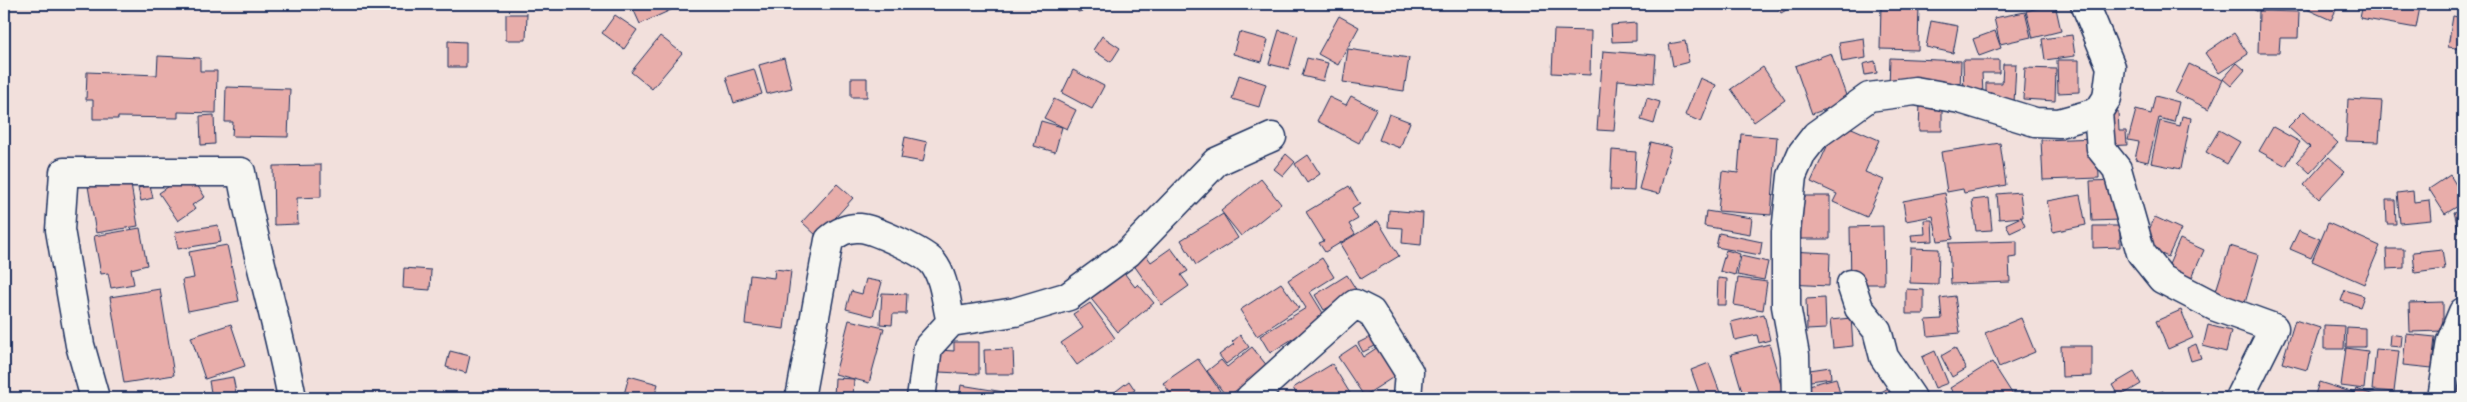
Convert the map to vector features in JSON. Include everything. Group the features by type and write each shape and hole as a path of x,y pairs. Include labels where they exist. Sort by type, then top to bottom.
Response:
{"street":[{"path":"2085,4 2111,67 2107,98 2098,112 2101,149 2117,169 2141,253 2162,279 2216,307 2274,328 2239,398"},
{"path":"1796,398 1795,355 1786,306 1786,232 1792,176 1802,153 1816,135 1870,97 1915,91 1960,100 2035,122 2059,123 2098,112"},
{"path":"921,398 928,347 950,322 1015,312 1069,296 1128,253 1216,162 1272,137"},
{"path":"95,398 80,345 60,230 64,172 241,172 251,230 281,341 292,398"},
{"path":"800,398 829,240 840,230 860,228 906,245 932,262 942,284 950,322"},
{"path":"1851,284 1859,308 1877,330 1884,357 1912,398"},
{"path":"1250,398 1355,304 1371,312 1409,372 1407,398"},
{"path":"2442,398 2451,341 2463,312"}],"building":[{"path":"631,4 684,4 640,24"},
{"path":"1076,4 1102,4 1102,6 1078,12"},
{"path":"1776,4 1797,4 1781,13"},
{"path":"1881,4 1919,4 1918,50 1880,49"},
{"path":"2055,4 2061,31 2033,38 2026,11"},
{"path":"2254,4 2273,4 2273,9 2255,11"},
{"path":"2301,4 2339,4 2331,20 2300,6"},
{"path":"2363,4 2405,4 2420,7 2416,28 2360,18"},
{"path":"2259,11 2299,12 2298,38 2280,38 2279,53 2258,53"},
{"path":"2025,12 2031,37 2000,44 1994,18"},
{"path":"506,14 527,14 526,40 506,40"},
{"path":"615,15 637,30 624,49 602,33"},
{"path":"1339,16 1359,27 1338,65 1318,54"},
{"path":"2453,16 2463,18 2463,49 2448,47"},
{"path":"1931,21 1958,26 1953,53 1926,47"},
{"path":"1636,23 1636,41 1612,42 1611,25"},
{"path":"1279,30 1298,36 1289,69 1269,64"},
{"path":"1554,30 1591,31 1590,75 1552,73"},
{"path":"1995,31 2001,48 1979,56 1973,39"},
{"path":"1239,32 1268,40 1262,62 1233,54"},
{"path":"2234,33 2248,54 2219,73 2205,53"},
{"path":"2072,35 2075,56 2045,60 2042,39"},
{"path":"660,36 682,53 652,89 631,72"},
{"path":"1102,36 1120,48 1111,62 1093,50"},
{"path":"1864,38 1866,58 1842,62 1839,42"},
{"path":"448,41 466,42 466,67 448,67"},
{"path":"1685,41 1689,62 1673,66 1669,44"},
{"path":"1348,49 1409,58 1404,91 1343,82"},
{"path":"1603,51 1656,55 1654,83 1618,80 1614,131 1597,130"},
{"path":"1831,53 1848,101 1812,114 1795,66"},
{"path":"158,56 200,58 200,71 217,71 216,113 178,112 178,118 118,117 118,119 93,119 93,100 86,100 87,72 157,75"},
{"path":"784,58 792,88 767,94 759,65"},
{"path":"1307,58 1328,63 1323,81 1302,76"},
{"path":"1890,58 1961,61 1960,90 1889,87"},
{"path":"1963,60 1999,60 1999,73 1982,73 1983,94 1964,95"},
{"path":"2057,60 2079,60 2079,92 2058,93"},
{"path":"1875,61 1877,73 1865,75 1863,64"},
{"path":"2237,63 2245,70 2231,86 2223,79"},
{"path":"2003,64 2016,64 2014,103 1986,103 1986,83 2002,83"},
{"path":"2189,64 2223,80 2209,109 2175,93"},
{"path":"1763,67 1785,100 1754,122 1731,89"},
{"path":"2025,68 2056,69 2055,101 2023,99"},
{"path":"754,69 762,94 734,103 726,77"},
{"path":"1073,70 1104,86 1092,109 1062,93"},
{"path":"1239,75 1266,84 1259,107 1232,99"},
{"path":"851,78 867,78 867,97 851,97"},
{"path":"1700,78 1716,85 1701,122 1685,115"},
{"path":"226,87 290,89 288,137 232,136 233,122 225,122"},
{"path":"1351,96 1376,109 1359,143 1317,121 1329,97 1346,105"},
{"path":"2155,96 2179,102 2174,122 2159,118 2148,162 2135,159 2139,142 2128,140 2136,110 2151,114"},
{"path":"1647,98 1660,102 1654,124 1641,120"},
{"path":"1054,99 1076,110 1067,129 1044,118"},
{"path":"2348,99 2382,101 2379,142 2346,141"},
{"path":"1920,103 1942,104 1942,131 1919,131"},
{"path":"2118,111 2119,131 2126,131 2127,145 2104,146 2102,112"},
{"path":"2304,111 2338,143 2310,173 2297,161 2310,147 2288,127"},
{"path":"1389,114 1410,122 1400,148 1379,140"},
{"path":"214,115 215,144 201,145 200,116"},
{"path":"2182,116 2191,118 2181,169 2151,163 2160,121 2180,126"},
{"path":"1041,121 1062,127 1055,152 1034,146"},
{"path":"1838,122 1879,140 1865,172 1884,180 1867,217 1833,202 1837,194 1811,182"},
{"path":"2273,127 2300,142 2286,166 2259,151"},
{"path":"2219,130 2240,142 2227,164 2206,152"},
{"path":"1741,134 1777,137 1771,215 1718,211 1722,171 1738,173"},
{"path":"905,137 927,142 923,162 901,158"},
{"path":"2098,138 2099,178 2043,180 2041,140"},
{"path":"1651,142 1671,147 1659,194 1639,189"},
{"path":"2000,143 2006,185 1964,193 1963,189 1947,192 1941,152"},
{"path":"1612,150 1636,152 1634,191 1610,190"},
{"path":"1286,154 1295,162 1283,176 1274,169"},
{"path":"1308,155 1320,174 1307,183 1295,164"},
{"path":"2329,157 2345,171 2319,199 2304,185"},
{"path":"321,165 321,197 297,198 298,224 274,225 273,166"},
{"path":"189,173 205,197 192,205 195,209 178,221 159,193"},
{"path":"2450,175 2463,196 2463,203 2445,214 2429,189"},
{"path":"130,179 138,226 96,233 88,186"},
{"path":"1261,179 1281,204 1241,236 1221,211"},
{"path":"2118,180 2120,220 2092,221 2090,181"},
{"path":"837,184 853,198 818,237 802,222"},
{"path":"150,185 153,198 141,201 138,188"},
{"path":"1349,186 1360,204 1352,209 1358,219 1349,224 1355,234 1325,252 1319,243 1324,241 1306,212"},
{"path":"2413,191 2414,202 2429,200 2431,220 2400,223 2397,193"},
{"path":"2020,192 2023,217 1999,219 1997,194"},
{"path":"1945,193 1953,239 1938,241 1933,216 1906,221 1903,201"},
{"path":"2080,195 2086,225 2053,232 2047,201"},
{"path":"1794,196 1830,196 1830,239 1794,239"},
{"path":"1989,198 1992,230 1976,231 1972,200"},
{"path":"2386,200 2395,200 2396,224 2387,224"},
{"path":"1389,210 1423,213 1421,245 1402,243 1403,228 1388,227"},
{"path":"2463,210 2463,243 2462,244 2454,212"},
{"path":"1706,211 1752,218 1750,234 1704,226"},
{"path":"1223,214 1238,238 1196,265 1181,240"},
{"path":"2021,217 2025,226 2010,233 2006,224"},
{"path":"2155,217 2181,229 2168,257 2142,245"},
{"path":"1924,220 1932,220 1933,241 1912,242 1911,235 1925,234"},
{"path":"1378,221 1399,256 1361,279 1340,244"},
{"path":"2328,223 2380,246 2364,284 2312,261"},
{"path":"218,225 221,242 178,249 175,232"},
{"path":"1883,226 1884,284 1851,284 1850,227"},
{"path":"2093,226 2120,226 2120,247 2093,248"},
{"path":"140,228 147,265 131,269 134,284 111,288 108,273 101,274 94,236"},
{"path":"2299,230 2320,239 2311,258 2290,249"},
{"path":"1719,233 1762,242 1760,255 1716,247"},
{"path":"2180,239 2204,250 2189,284 2165,274"},
{"path":"2017,241 2017,257 2009,258 2010,282 1951,284 1949,243"},
{"path":"227,245 239,301 188,311 182,280 194,278 189,252"},
{"path":"1139,245 1151,262 1171,248 1188,271 1181,275 1189,286 1162,305 1126,254"},
{"path":"2230,246 2259,255 2245,303 2215,294"},
{"path":"1911,248 1939,249 1938,284 1910,283"},
{"path":"2386,249 2404,249 2404,268 2387,269"},
{"path":"2442,249 2445,269 2415,273 2413,252"},
{"path":"1726,250 1740,254 1735,275 1720,271"},
{"path":"1789,251 1830,253 1829,286 1788,284"},
{"path":"1741,256 1768,262 1764,280 1737,275"},
{"path":"1322,258 1334,277 1310,292 1326,318 1270,353 1260,336 1306,308 1288,280"},
{"path":"404,268 431,270 430,290 403,288"},
{"path":"775,269 791,271 784,329 745,324 750,275 774,278"},
{"path":"1121,269 1135,287 1138,284 1154,303 1118,332 1088,295"},
{"path":"1347,275 1357,291 1324,310 1315,295"},
{"path":"1718,278 1727,279 1726,305 1717,305"},
{"path":"1738,278 1767,282 1763,310 1734,305"},
{"path":"866,279 882,282 873,316 846,309 851,291 862,294"},
{"path":"1281,283 1299,308 1257,336 1240,310"},
{"path":"160,289 174,375 124,383 110,297"},
{"path":"1906,289 1924,290 1924,314 1906,314"},
{"path":"2345,290 2364,296 2360,307 2341,301"},
{"path":"882,293 907,294 906,314 893,314 892,325 880,324"},
{"path":"1955,296 1960,333 1928,336 1926,320 1942,319 1940,298"},
{"path":"1825,298 1826,329 1807,330 1806,299"},
{"path":"2443,302 2443,331 2410,332 2409,303"},
{"path":"1090,303 1115,338 1077,365 1061,343 1083,328 1073,314"},
{"path":"2181,310 2193,338 2168,349 2156,321"},
{"path":"1764,314 1770,340 1759,343 1757,335 1735,340 1731,322"},
{"path":"1851,318 1853,346 1833,348 1830,320"},
{"path":"2021,318 2035,352 1999,367 1985,333"},
{"path":"849,320 884,328 869,383 835,374"},
{"path":"2295,320 2320,328 2307,370 2282,363"},
{"path":"231,324 245,366 205,379 191,337"},
{"path":"2208,325 2231,331 2226,352 2203,346"},
{"path":"2324,325 2345,326 2344,349 2324,349"},
{"path":"2347,327 2365,328 2365,347 2346,347"},
{"path":"2390,334 2402,336 2401,347 2389,346"},
{"path":"2406,334 2435,337 2432,368 2403,365"},
{"path":"1240,335 1249,347 1226,364 1219,355 1234,344 1232,342"},
{"path":"1372,336 1377,345 1363,352 1358,343"},
{"path":"954,342 979,342 979,374 939,372 939,350 954,351"},
{"path":"1384,343 1403,371 1364,396 1338,357 1356,345 1363,357"},
{"path":"1769,344 1783,392 1761,398 1744,398 1731,354"},
{"path":"2196,344 2201,358 2191,361 2187,348"},
{"path":"2061,346 2092,346 2092,376 2062,377"},
{"path":"1252,347 1268,367 1227,397 1207,371 1221,360 1227,367"},
{"path":"1955,348 1966,369 1952,377 1941,356"},
{"path":"2346,348 2368,351 2364,389 2341,386"},
{"path":"1013,349 1014,374 985,374 984,350"},
{"path":"2376,349 2399,351 2394,392 2372,390"},
{"path":"450,351 470,356 466,373 446,367"},
{"path":"1935,351 1948,383 1935,388 1922,357"},
{"path":"1198,359 1220,391 1210,398 1174,398 1163,383"},
{"path":"1992,362 2015,398 1956,398 1950,388"},
{"path":"1709,363 1722,398 1701,398 1691,370"},
{"path":"1332,364 1353,398 1299,398 1293,388"},
{"path":"1830,367 1831,378 1804,382 1803,371"},
{"path":"2134,372 2141,384 2119,397 2112,385"},
{"path":"629,376 658,384 654,398 623,398"},
{"path":"233,377 237,398 212,398 209,381"},
{"path":"835,378 854,379 853,398 834,397"},
{"path":"1836,378 1841,398 1809,398 1805,386"},
{"path":"1129,381 1135,390 1123,398 1107,398"},
{"path":"2319,382 2354,393 2352,398 2314,398"},
{"path":"961,385 1016,394 1015,398 959,398"},
{"path":"2455,386 2463,387 2463,398 2454,398"},
{"path":"1890,387 1897,398 1878,398 1876,395"},
{"path":"2356,389 2377,396 2376,398 2353,398"},
{"path":"2163,391 2166,398 2143,398"}]}
